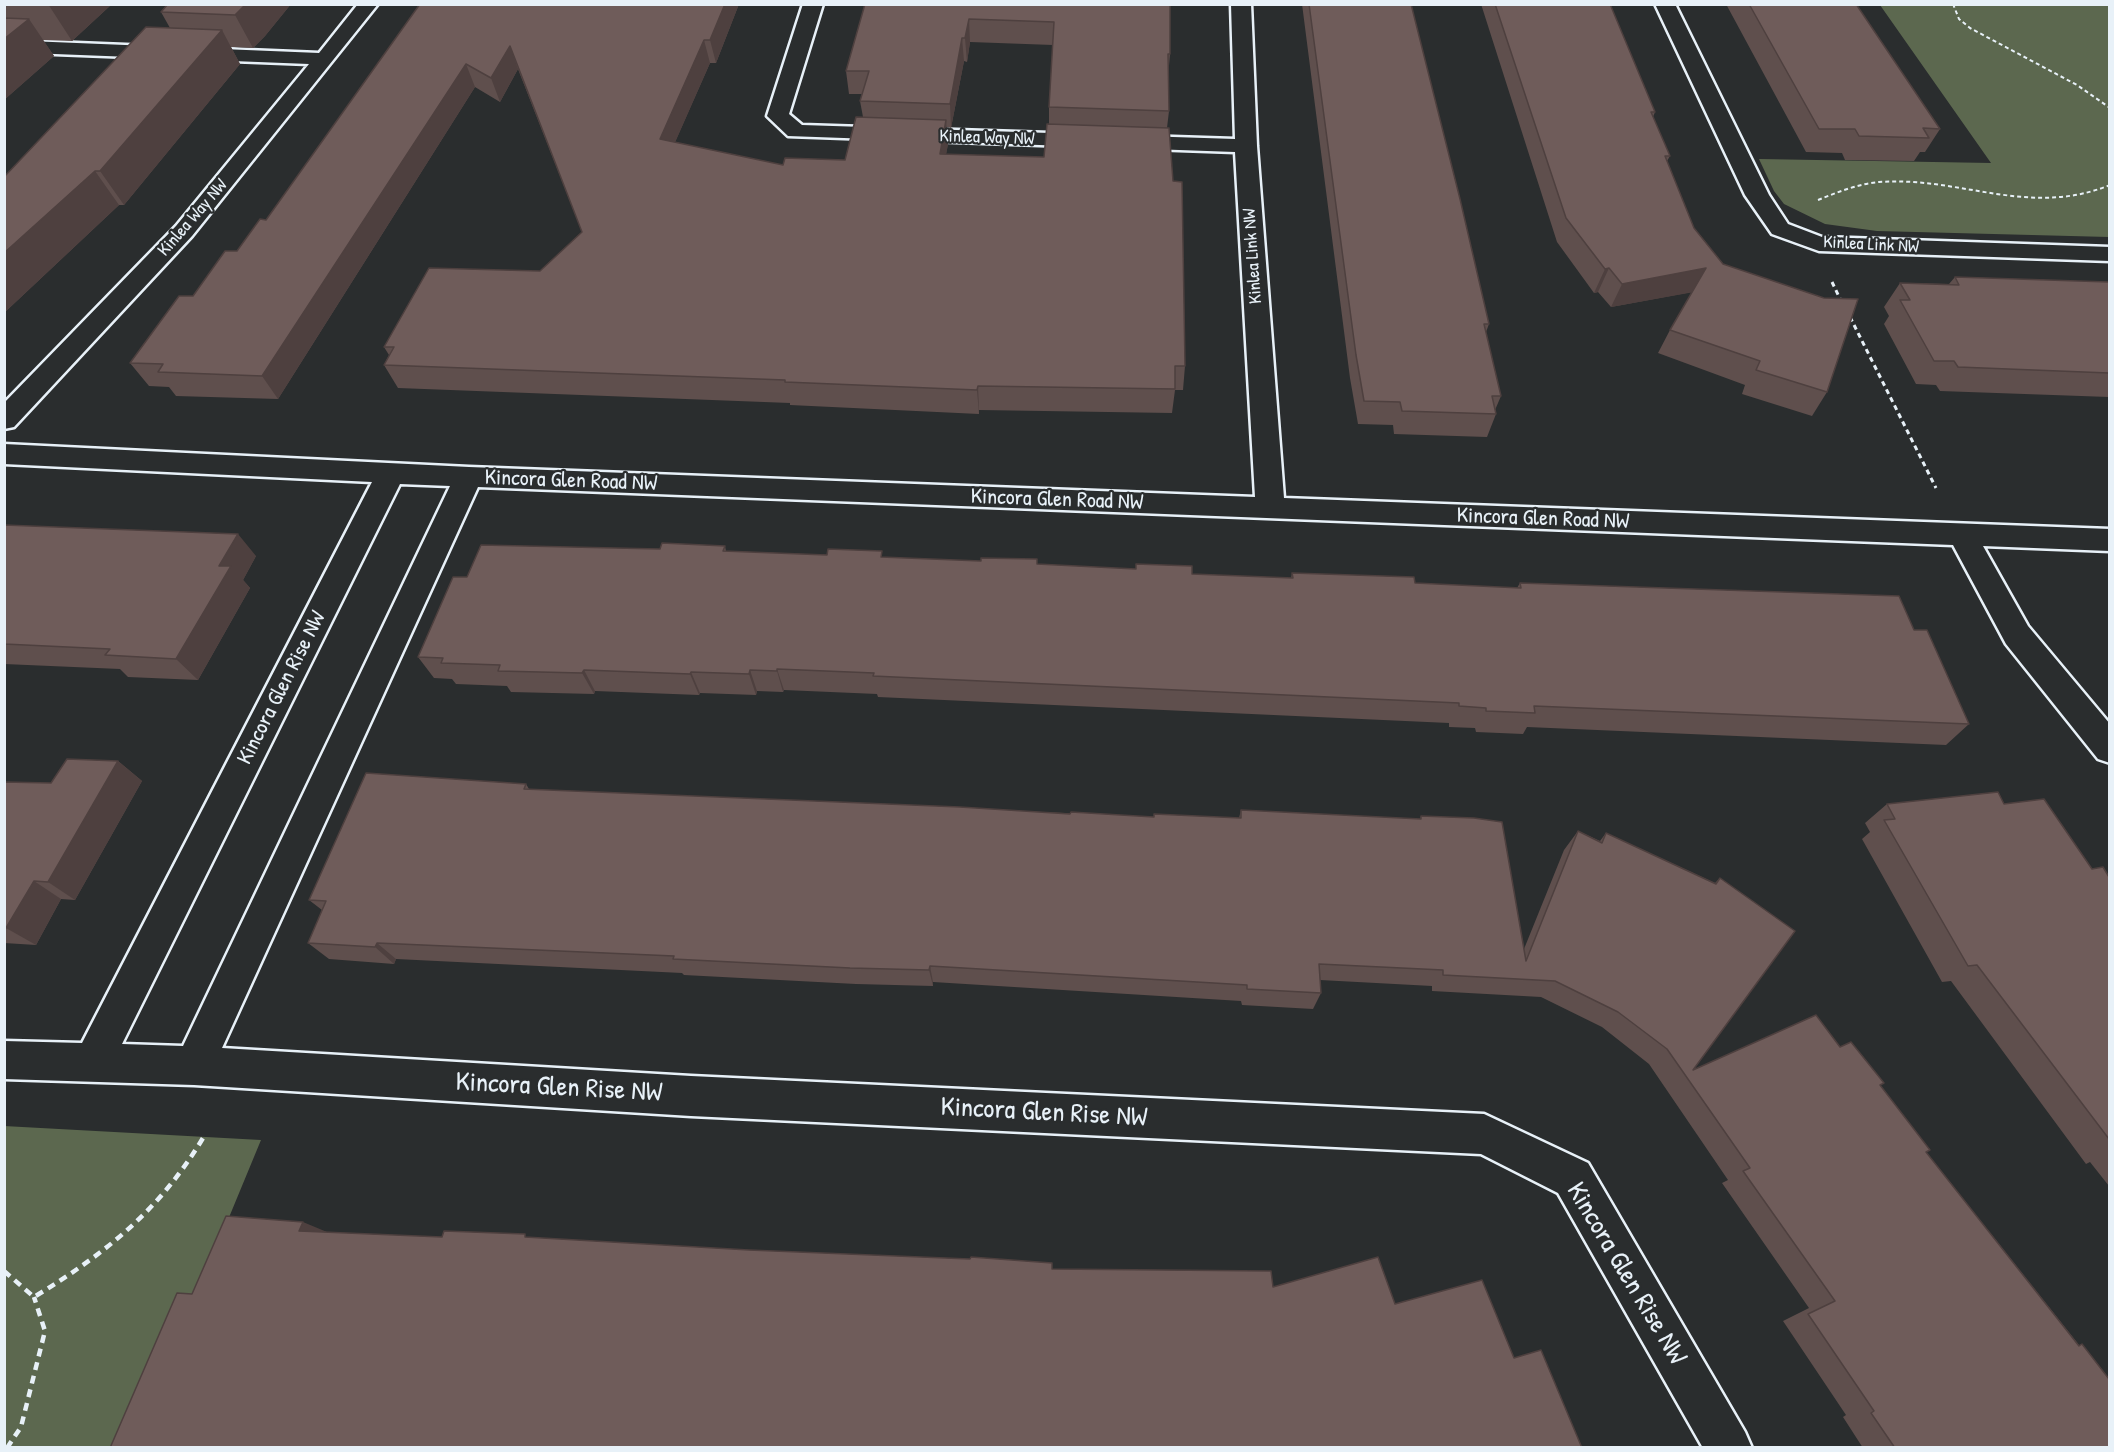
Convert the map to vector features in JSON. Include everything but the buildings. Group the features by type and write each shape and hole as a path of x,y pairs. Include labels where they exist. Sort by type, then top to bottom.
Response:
{"street":[{"name":"Kinlea Way NW","path":"4,420 184,231 326,60 369,4"},
{"name":"Kinlea Way NW","path":"813,4 778,116 796,131 1246,146"},
{"name":"Kinlea Link NW","path":"1241,4 1246,146 1270,508"},
{"name":"Kinlea Link NW","path":"1665,4 1757,195 1780,230 1819,243 2109,254"},
{"path":"4,46 326,60"},
{"name":"Kincora Glen Road NW","path":"4,454 469,477 2109,540"},
{"name":"Kincora Glen Rise NW","path":"92,1064 391,473"},
{"path":"195,1066 469,477"},
{"path":"1962,536 2017,635 2109,749"},
{"name":"Kincora Glen Rise NW","path":"4,1060 195,1066 691,1096 1484,1134 1573,1178 1729,1448"}],"path":[{"path":"1953,4 1959,19 1970,28 2077,85 2109,108"},
{"path":"1816,201 1860,184 1889,182 2037,199 2073,196 2109,185"},
{"path":"1830,279 1936,488"},
{"path":"34,1297 81,1270 140,1222 184,1172 203,1138"},
{"path":"4,1271 34,1297 45,1331 21,1427 7,1448"}],"green space":[{"path":"1880,5 2109,5 2109,237 1877,231 1825,224 1784,204 1774,191 1759,159 1991,163"},
{"path":"4,1126 261,1140 134,1447 5,1447"}]}
